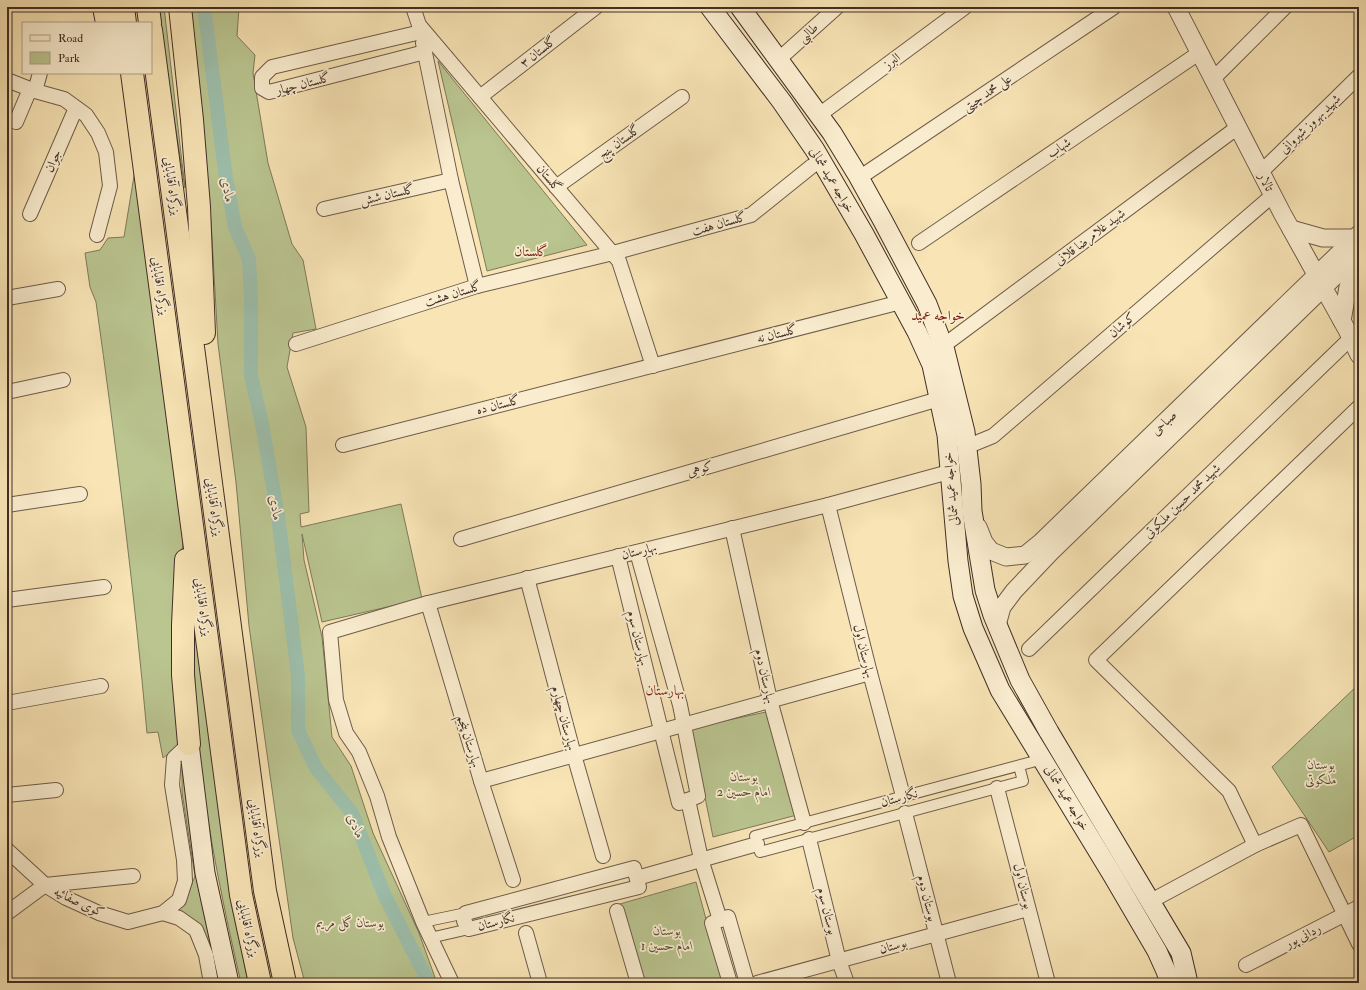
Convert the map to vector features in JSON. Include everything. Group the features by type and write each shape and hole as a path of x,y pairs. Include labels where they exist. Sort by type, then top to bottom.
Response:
{"highway":[{"path":"104,7 107,22"},
{"path":"123,7 126,22"},
{"path":"148,7 150,22"},
{"path":"180,7 192,120 199,207 208,460"},
{"name":"بزرگراه آقابابایی","path":"152,38 265,891 285,983"},
{"path":"118,74 153,230"},
{"name":"بزرگراه آقابابایی","path":"132,74 153,230"},
{"name":"بزرگراه اقابابایی","path":"153,230 241,895 260,983"},
{"path":"189,504 183,625 183,675 189,744"}],"main road":[{"name":"خواجه عمید شمالی","path":"710,7 782,102 815,150 864,234 917,332 932,365 947,435 949,472 959,568 963,596 973,628 1000,690 1043,759 1157,951 1170,983"},
{"name":"خواجه عمید شمالی","path":"740,7 832,133 859,178 927,304 943,346 965,432 972,511 985,590 997,625 1021,657 1020,680 1049,732 1181,953 1188,983"},
{"path":"904,307 927,304"},
{"path":"189,744 205,873 228,983"}],"street":[{"name":"گلستان","path":"414,7 420,29 620,261 654,366"},
{"name":"گلستان ۳","path":"480,97 596,7"},
{"name":"طالبی","path":"778,60 837,7"},
{"name":"البرز","path":"819,115 965,7"},
{"name":"علی محمد چیتی","path":"859,178 1114,7"},
{"name":"تالار","path":"1176,7 1273,195 1359,355"},
{"path":"1213,79 1285,7"},
{"path":"420,29 451,180 476,286"},
{"name":"گلستان چهار","path":"420,29 272,67 262,77 262,88 269,92 425,52"},
{"name":"شهاب","path":"919,243 1199,53"},
{"path":"16,122 40,74"},
{"name":"شهید بهروز شیروانی","path":"1261,172 1359,76"},
{"path":"7,80 33,90 64,99 86,115 98,133 106,152 110,186 97,235"},
{"name":"گلستان پنج","path":"556,187 682,97"},
{"name":"جوان","path":"30,214 76,108"},
{"name":"شهید غلامرضا قلانی","path":"943,346 1238,127"},
{"name":"گلستان هفت","path":"613,253 752,215 812,166"},
{"name":"گلستان شش","path":"324,209 451,180"},
{"name":"کوشان","path":"966,447 993,436 1273,195"},
{"path":"1291,229 1323,238 1358,245 1342,321"},
{"name":"صباحی","path":"997,625 1002,607 1014,591 1052,552 1080,515 1358,245"},
{"name":"گلستان هشت","path":"296,344 476,286 613,253"},
{"path":"7,298 58,289"},
{"name":"گلستان نه","path":"654,366 904,307"},
{"name":"شهید محمد حسین ملکوتی","path":"1021,657 1351,338"},
{"name":"گلستان ده","path":"342,445 654,366"},
{"path":"7,392 63,380"},
{"name":"کوهی","path":"460,540 939,399"},
{"path":"1255,845 1229,791 1096,660 1359,406"},
{"name":"بهارستان","path":"423,922 389,837 377,796 359,752 346,733 336,700 330,632 428,602 828,505 949,472"},
{"path":"7,505 80,494"},
{"name":"بهارستان اول","path":"828,505 870,673 903,796"},
{"name":"صباحی","path":"972,511 984,542 990,551 1006,557 1025,555 1080,515"},
{"name":"بهارستان دوم","path":"732,528 770,700 804,823"},
{"name":"بهارستان سوم","path":"618,556 660,731 680,804 698,796 678,698 637,552"},
{"name":"بهارستان چهارم","path":"527,578 574,755 604,856"},
{"path":"7,600 104,587"},
{"name":"بهارستان پنجم","path":"428,602 481,782 513,880"},
{"path":"481,782 870,673"},
{"path":"7,703 101,686"},
{"path":"163,913 179,900 185,881 184,860 172,785 174,758 189,744"},
{"name":"نگارستان","path":"637,878 701,859 804,823 1043,759"},
{"path":"756,840 760,852 1023,781 1019,766"},
{"name":"بوستان اول","path":"997,788 1048,983"},
{"path":"7,795 56,790"},
{"path":"688,800 701,859 720,920"},
{"name":"بوستان دوم","path":"905,813 949,983"},
{"path":"1151,901 1255,845 1300,825 1359,944"},
{"name":"بوستان سوم","path":"809,839 839,960 847,983"},
{"name":"کوی صفائیه","path":"7,850 45,885 66,898 99,913 128,922 163,913"},
{"name":"نگارستان","path":"634,868 637,878 639,887 469,929 464,921 466,913 634,868"},
{"path":"7,913 45,885 133,876"},
{"name":"ردانی پور","path":"1246,965 1359,907"},
{"name":"بوستان","path":"757,983 1028,909"},
{"path":"617,911 638,983"},
{"path":"163,913 179,918 196,930 206,955 211,983"},
{"path":"452,983 423,922 466,913"},
{"path":"730,983 712,922 728,917 747,983"},
{"path":"430,938 469,929"},
{"path":"526,933 540,983"}],"green space":[{"path":"157,7 164,7 185,188 158,17"},
{"name":"بوستان گل مریم","path":"187,7 239,7 237,36 255,55 253,73 268,163 292,244 303,260 316,329 293,333 287,367 306,427 309,512 300,514 301,527 401,504 422,599 322,622 302,534 304,560 322,637 332,737 351,766 373,833 419,933 437,983 305,983 293,938 249,626 236,482 218,344 211,221"},
{"path":"438,61 587,245 487,271"},
{"path":"135,170 184,521 180,592 184,741 163,758 158,732 147,733 111,409 96,302 90,287 85,253 100,250 108,238 124,237"},
{"path":"193,595 233,898 248,983 241,983 217,871 203,787 196,697"},
{"name":"بوستان ملکوتی","path":"1359,684 1359,835 1329,852 1272,767"},
{"name":"بوستان امام حسین 2","path":"766,712 797,815 713,837 691,728"},
{"path":"182,758 225,983 218,983 202,926 175,910 188,894 195,876 182,792"},
{"name":"بوستان امام حسین 1","path":"696,882 723,982 635,983 613,906"}],"waterway":[{"name":"مادی","path":"204,7 226,178 235,227 249,259 251,300 251,376 262,424 278,516 298,676 298,730 316,768 352,813 384,894 428,983"}],"district":[{"name":"گلستان","path":"531,251"},
{"name":"خواجه عمید","path":"938,315"},
{"name":"بهارستان","path":"665,690"}]}
